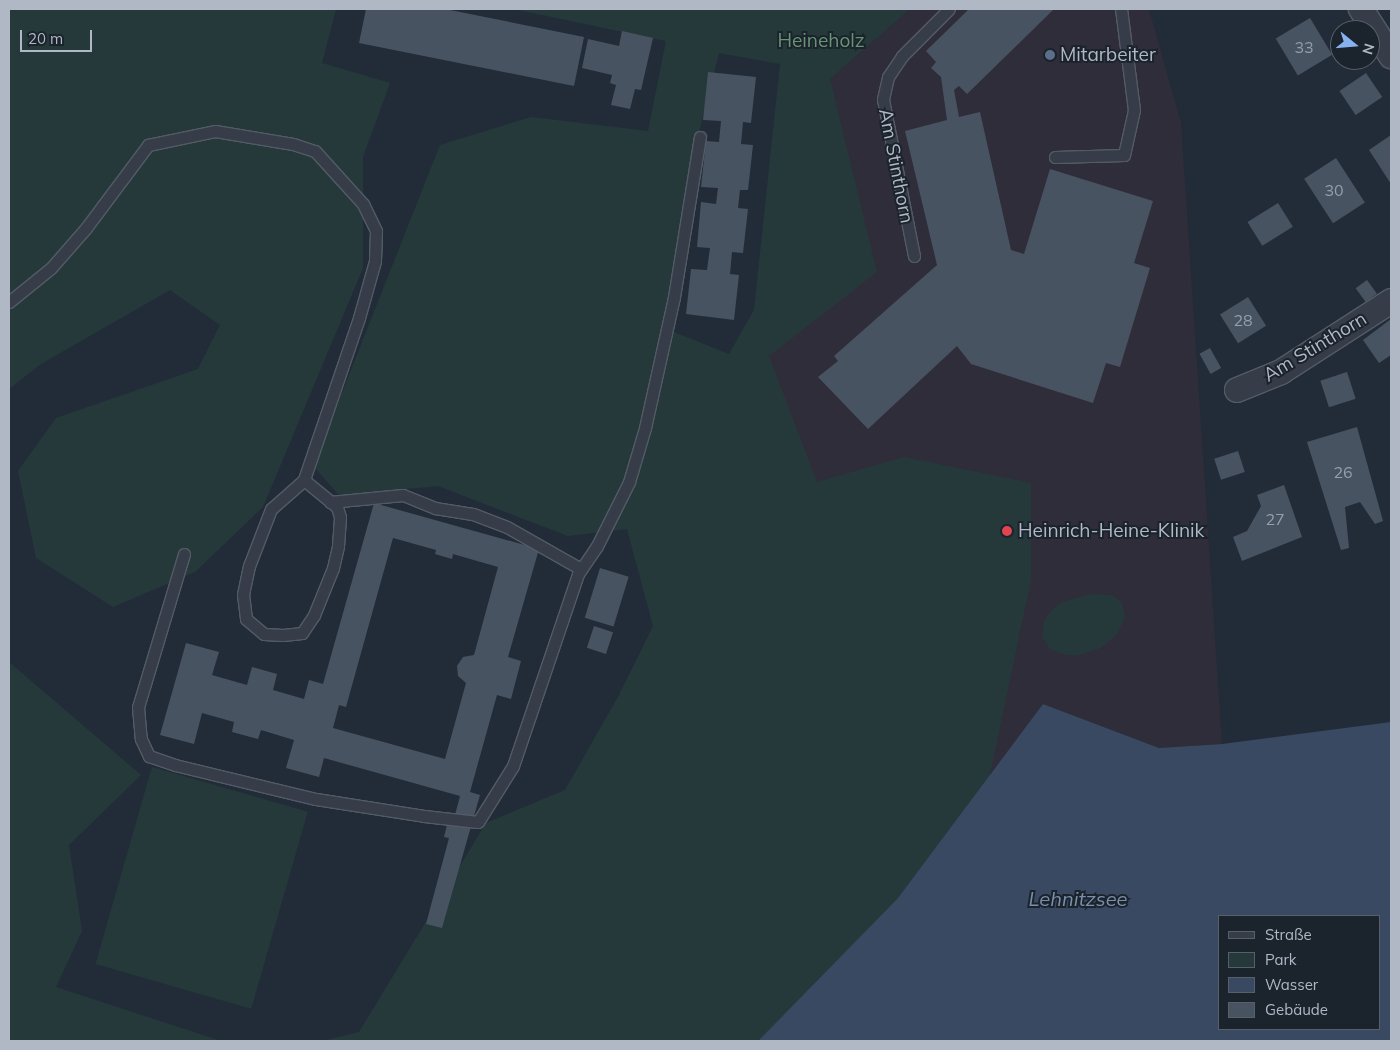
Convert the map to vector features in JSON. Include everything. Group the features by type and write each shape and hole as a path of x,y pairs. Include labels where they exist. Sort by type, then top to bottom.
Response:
{"street":[{"path":"1361,9 1391,56"},
{"name":"Am Stinthorn","path":"1237,390 1281,372 1391,301"}],"lane":[{"name":"Am Stinthorn","path":"914,256 883,99 888,77 902,56 949,9"},
{"path":"1054,157 1124,154 1134,110 1121,9"},
{"path":"9,302 51,268 86,228 148,144 215,131 292,144 315,151 363,204 376,231 375,261 359,318 304,480 271,509 249,566 243,594 246,619 264,634 302,633 314,615 333,568 338,546 340,517 337,507 304,480"},
{"path":"184,554 138,707 141,739 149,756 175,765 316,799 424,816 478,822 513,766 581,569 597,546 629,482 645,428 674,297 700,137"},
{"path":"330,502 403,495 435,508 473,514 507,527 581,569"}],"shaded area":[{"name":"Heinrich-Heine-Klinik","path":"910,9 1149,9 1181,123 1222,744 1159,748 1043,704 898,898 761,359 830,79"}],"green space":[{"path":"9,9 336,9 322,63 390,83 363,157 363,268 263,507 195,572 113,607 36,558 18,471 56,418 198,369 220,325 170,290 41,364 9,389"},
{"name":"Heineholz","path":"514,9 910,9 830,79 877,272 769,356 817,482 904,457 1031,483 1031,580 989,779 898,898 758,1041 322,1041 359,1032 486,823 565,790 619,695 653,626 627,529 568,536 438,486 339,495 313,466 440,145 531,117 648,131 666,41","holes":["719,53 780,64 754,310 729,354 664,328 688,174"]},
{"path":"1090,594 1112,595 1122,603 1125,617 1117,634 1101,648 1079,655 1066,655 1050,649 1042,637 1044,622 1048,614 1062,602"},
{"path":"9,662 141,775 69,845 82,931 56,987 221,1041 9,1041"},
{"path":"152,767 308,812 251,1009 95,964"}],"water":[{"name":"Lehnitzsee","path":"1043,704 1159,748 1222,744 1391,722 1391,1041 758,1041 898,898"}],"building":[{"path":"366,9 445,9 584,37 574,86 359,43"},
{"path":"969,9 1054,9 967,94 959,86 954,90 959,117 980,112 1011,250 1024,254 1050,169 1153,201 1134,263 1150,268 1120,367 1106,363 1093,403 971,364 957,346 868,429 818,377 838,361 834,356 937,265 905,131 947,120 941,77 931,68 936,62 926,51"},
{"path":"1310,18 1330,51 1330,56 1298,75 1276,39"},
{"path":"622,31 653,38 641,90 635,89 630,109 611,105 616,85 610,83 612,75 582,68 588,39 619,46"},
{"path":"708,72 756,77 751,123 743,122 741,144 753,145 748,190 740,190 738,208 748,209 743,253 732,252 730,274 739,275 734,320 686,314 691,269 707,270 710,248 697,247 701,202 716,204 718,188 701,187 706,141 719,142 721,121 703,120"},
{"path":"1366,73 1382,97 1356,115 1339,91"},
{"path":"1391,135 1391,184 1369,150"},
{"path":"1336,158 1365,202 1333,223 1304,179"},
{"path":"1278,203 1293,227 1262,246 1247,222"},
{"path":"1367,280 1377,294 1366,302 1356,288"},
{"path":"1248,297 1266,326 1238,343 1220,314"},
{"path":"1391,319 1391,355 1379,363 1363,340"},
{"path":"1210,348 1221,368 1211,374 1200,354"},
{"path":"1347,372 1356,399 1329,407 1320,381"},
{"path":"1357,427 1383,521 1375,524 1360,502 1345,507 1349,548 1341,550 1307,442"},
{"path":"1238,451 1245,472 1221,480 1214,459"},
{"path":"1284,485 1302,537 1242,561 1233,537 1247,531 1261,506 1257,495"},
{"path":"374,503 539,549 508,657 521,661 511,699 497,695 470,792 480,795 442,928 426,924 449,838 444,837 450,813 455,815 460,796 324,758 319,777 286,768 294,740 261,730 258,739 232,732 234,722 202,713 194,744 160,735 186,643 219,652 212,675 247,685 252,667 277,674 273,690 304,699 309,680 323,684","holes":["393,538 436,550 435,554 452,559 453,554 498,567 474,655 463,657 457,666 458,676 466,683 445,759 333,728 339,705 346,707"]},
{"path":"600,568 629,577 613,626 585,618"},
{"path":"594,626 613,632 606,654 587,648"}],"place":[{"name":"Mitarbeiter","path":"1050,55"},
{"name":"Heinrich-Heine-Klinik","path":"1007,531"}]}
